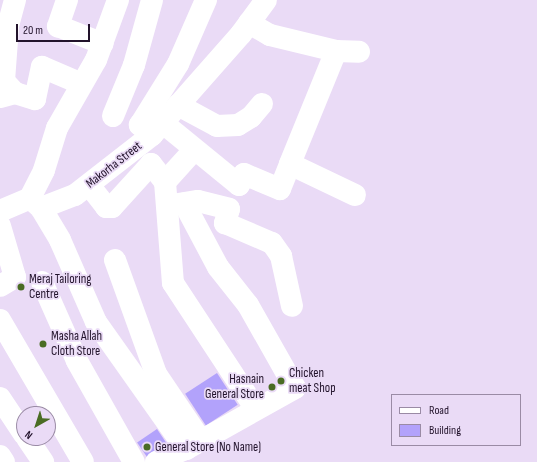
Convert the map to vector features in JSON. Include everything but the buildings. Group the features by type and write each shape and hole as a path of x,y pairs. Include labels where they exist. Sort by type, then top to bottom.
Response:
{"street":[{"path":"15,0 8,26 4,81 8,95 35,99 42,67 82,84"},
{"path":"67,0 58,26 103,44"},
{"path":"118,0 103,44 57,128 35,203 60,240 96,322 193,444"},
{"path":"113,116 134,65 152,0"},
{"name":"Makorha Street","path":"158,129 140,125 149,107 178,64 206,0"},
{"path":"266,0 249,23 158,129 194,150 239,185 244,174 280,189 336,51"},
{"path":"249,23 270,35 336,51 359,52"},
{"path":"178,105 217,126 238,125 251,117 262,104"},
{"name":"Makorha Street","path":"0,210 75,195 158,129"},
{"path":"165,182 194,150"},
{"path":"89,184 106,207 112,207 151,164 165,182 176,204 218,267 248,305 295,388 255,408 193,444 156,462"},
{"path":"290,164 355,195"},
{"path":"176,204 198,201 229,209 225,223 272,242 281,256 292,306"},
{"path":"176,204 173,282 255,408"},
{"path":"0,226 15,277 0,286"},
{"path":"115,260 156,374 193,444"},
{"path":"42,282 77,361 134,462"},
{"path":"0,320 83,462"},
{"path":"0,398 16,422"},
{"path":"32,446 43,462"},
{"path":"0,456 4,462"}],"place":[{"name":"Meraj Tailoring Centre","path":"21,287"},
{"name":"Masha Allah Cloth Store","path":"43,344"},
{"name":"Chicken meat Shop","path":"281,381"},
{"name":"Hasnain General Store","path":"272,387"},
{"name":"General Store (No Name)","path":"147,447"}]}
